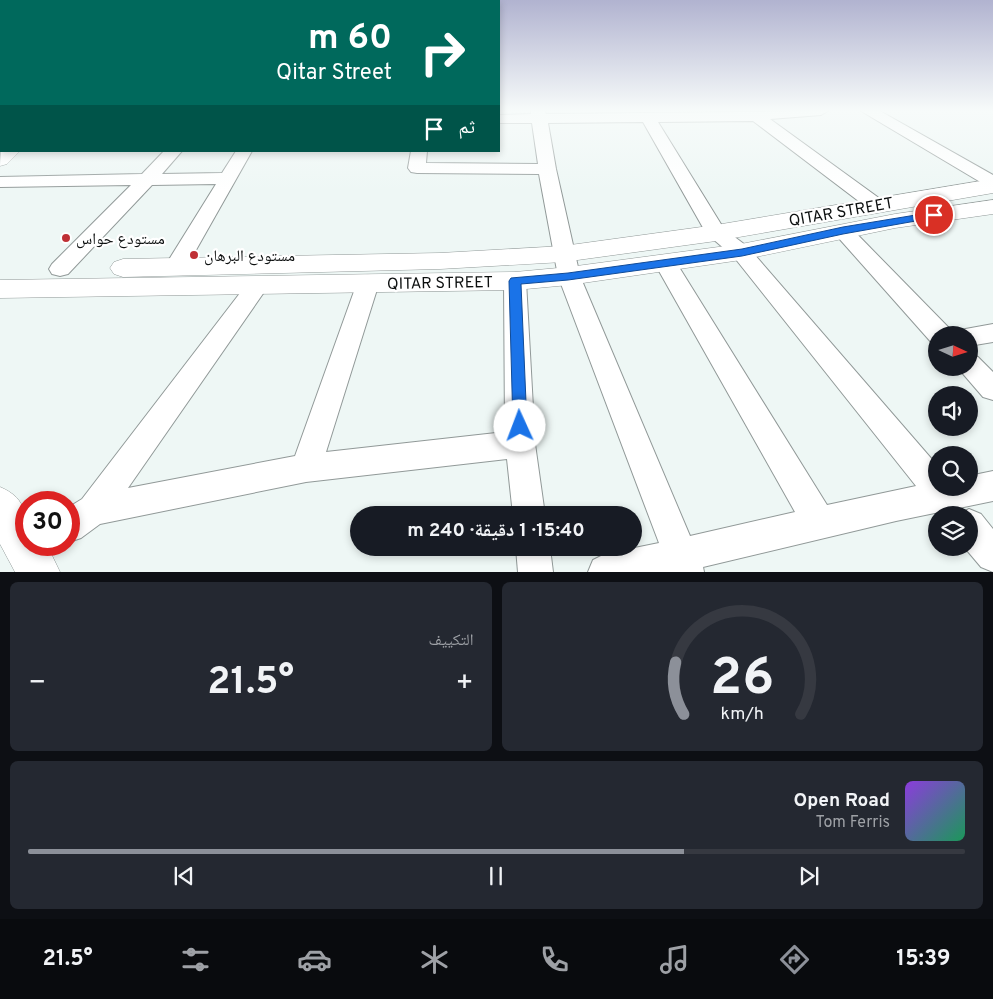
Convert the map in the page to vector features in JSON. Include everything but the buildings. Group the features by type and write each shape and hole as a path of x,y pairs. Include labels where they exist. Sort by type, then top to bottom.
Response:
{"main road":[{"name":"QITAR STREET","path":"0,272 176,266 307,273 368,283 515,281 566,265 716,233 993,186"},
{"name":"QITAR STREET","path":"0,289 258,285 307,273 440,261 566,265 666,264 742,252 843,230 993,207"},
{"path":"0,506 15,527"}],"street":[{"path":"542,138 566,265 683,564"},
{"path":"660,138 716,233 742,252 928,477"},
{"path":"786,138 876,205"},
{"path":"914,138 993,182"},
{"path":"60,269 173,152"},
{"path":"176,266 243,152"},
{"path":"419,152 417,168 547,169"},
{"path":"0,182 229,178"},
{"path":"843,230 932,326"},
{"path":"666,264 820,523"},
{"path":"515,281 520,444 528,506"},
{"path":"306,468 368,283"},
{"path":"81,518 258,285"},
{"path":"978,336 993,333"},
{"path":"978,373 993,389"},
{"path":"81,518 306,468 520,444"},
{"path":"978,489 993,486"},
{"path":"605,572 683,564 820,523 944,496"},
{"path":"978,537 993,556"},
{"path":"534,556 536,572"}],"place":[{"name":"مستودع حواس","path":"66,238"},
{"name":"مستودع البرهان","path":"194,255"}],"route":[{"path":"520,426 515,281 666,264 742,252 843,230 934,215"}]}
